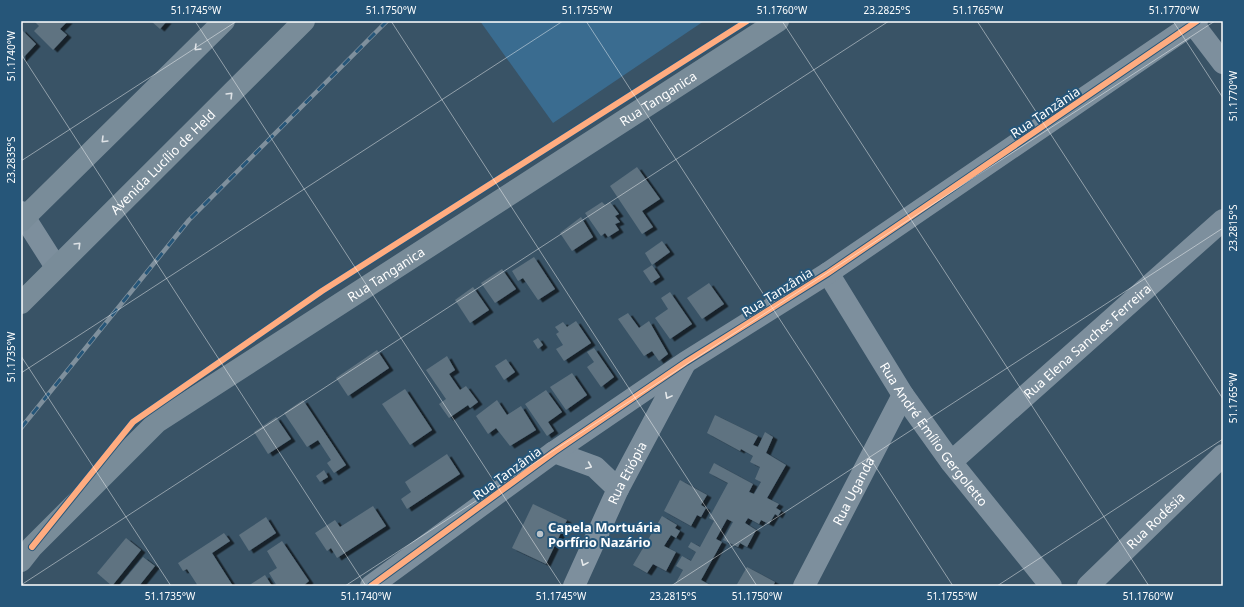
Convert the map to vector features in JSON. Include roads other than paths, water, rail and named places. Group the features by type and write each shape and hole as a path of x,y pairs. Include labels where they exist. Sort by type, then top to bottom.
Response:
{"street":[{"path":"56,267 22,217 224,21"},
{"name":"Avenida Lucílio de Held","path":"21,303 304,21"},
{"name":"Rua Tanganica","path":"25,552 157,422 778,21"},
{"path":"1194,22 1223,63"},
{"name":"Rua Tanzânia","path":"371,586 554,452 686,362 828,273 1194,22"},
{"name":"Rua Elena Sanches Ferreira","path":"951,462 1223,220"},
{"name":"Rua André Emílio Gergoletto","path":"828,273 903,395 951,462 1050,585"},
{"name":"Rua Etiópia","path":"574,586 618,489 686,362"},
{"name":"Rua Uganda","path":"804,586 903,395"},
{"path":"554,452 595,467 618,489"},
{"name":"Rua Rodésia","path":"1088,586 1223,455"}],"railway":[{"path":"21,428 189,220 387,21"}],"place":[{"name":"Capela Mortuária Porfírio Nazário","path":"540,534"}]}
